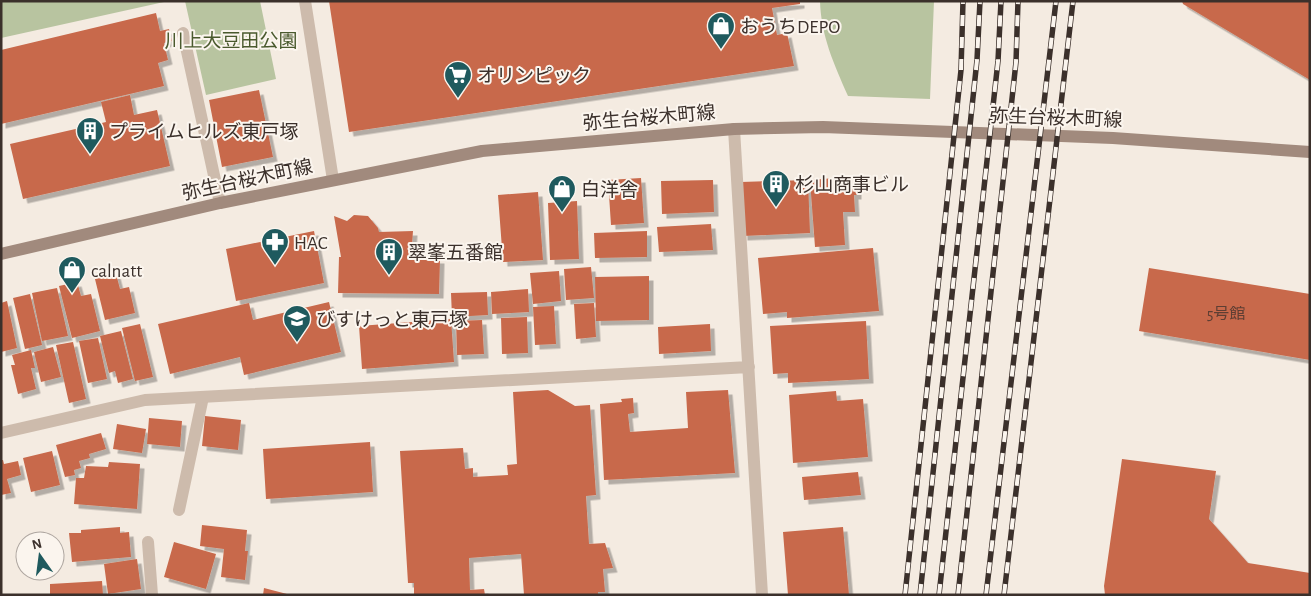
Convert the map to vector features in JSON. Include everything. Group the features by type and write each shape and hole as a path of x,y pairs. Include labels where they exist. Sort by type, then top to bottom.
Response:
{"main road":[{"name":"弥生台桜木町線","path":"1,254 220,203 482,151 734,129 823,127 1113,138 1310,152"}],"street":[{"path":"305,1 332,180"},
{"path":"183,33 220,203"},
{"path":"734,129 762,595"},
{"path":"1,433 145,400 749,367"},
{"path":"179,510 203,397"},
{"path":"148,542 152,595"}],"green space":[{"path":"1,1 164,1 164,2 1,38"},
{"name":"川上大豆田公園","path":"185,1 260,1 276,79 206,95"},
{"path":"820,1 934,1 930,99 848,96 833,61 826,38"}],"building":[{"name":"オリンピック","path":"329,1 800,1 800,4 772,8 777,35 787,33 794,66 349,132"},
{"path":"1182,1 1310,1 1310,80 1183,4"},
{"path":"156,13 160,31 169,29 172,41 164,43 168,60 158,63 164,86 1,124 1,50"},
{"path":"259,90 273,157 222,167 209,100"},
{"name":"プライムヒルズ東戸塚","path":"130,95 134,115 157,110 170,166 23,199 10,144 106,122 101,102"},
{"path":"847,177 847,185 857,185 857,195 854,195 855,212 843,212 845,245 815,247 810,180"},
{"path":"641,178 644,223 611,225 608,180"},
{"path":"713,180 714,212 662,214 661,181"},
{"name":"杉山商事ビル","path":"808,180 810,233 743,236 741,182"},
{"path":"538,192 543,260 503,262 498,195"},
{"path":"577,201 579,259 550,260 548,203"},
{"path":"354,215 368,216 379,232 413,231 411,258 440,259 439,294 338,293 339,257 341,257 334,216 347,221"},
{"path":"711,224 713,250 659,252 657,227"},
{"name":"HAC","path":"314,231 324,283 236,301 226,249"},
{"path":"647,231 647,257 595,258 594,233"},
{"path":"873,248 879,311 787,318 787,312 763,314 758,258"},
{"path":"591,267 594,298 566,300 564,269"},
{"path":"1149,268 1310,294 1310,360 1139,331"},
{"path":"115,270 120,289 129,287 135,313 105,320 94,275"},
{"path":"559,271 561,301 533,304 530,273"},
{"path":"649,276 649,320 596,321 595,277"},
{"path":"77,282 81,296 91,294 100,331 72,338 59,286"},
{"path":"57,288 68,336 42,341 32,293"},
{"path":"528,289 529,312 492,314 491,292"},
{"path":"487,292 488,315 452,317 451,293"},
{"path":"30,294 42,345 25,349 13,298"},
{"path":"7,301 17,348 1,352 1,303"},
{"path":"329,302 341,352 244,375 240,357 170,374 158,324 249,303 253,320"},
{"path":"594,303 596,337 576,339 574,304"},
{"path":"554,306 556,344 535,345 533,307"},
{"path":"527,317 528,353 502,354 501,318"},
{"path":"451,319 454,362 362,369 359,326"},
{"path":"482,320 484,354 457,355 456,321"},
{"path":"866,321 869,379 788,383 788,373 773,374 770,326"},
{"path":"140,324 153,377 135,381 122,328"},
{"path":"710,324 711,351 659,354 658,327"},
{"path":"121,331 133,379 118,383 115,371 109,373 100,336"},
{"path":"98,338 107,379 88,383 79,341"},
{"path":"73,342 86,399 69,403 56,345"},
{"path":"53,347 61,377 41,382 34,352"},
{"path":"31,350 35,368 31,368 36,389 18,394 11,365 15,365 12,355"},
{"path":"548,390 575,406 590,405 596,495 586,496 589,544 605,543 613,568 603,569 605,592 598,592 598,595 524,595 521,554 469,558 470,590 484,589 485,595 414,595 414,583 408,583 400,451 463,448 465,469 473,468 473,477 508,475 507,465 517,464 513,392"},
{"path":"728,390 735,473 604,480 600,404 622,402 621,399 633,398 634,413 628,414 630,432 688,428 686,392"},
{"path":"836,391 837,401 863,399 868,457 793,463 789,395"},
{"path":"205,416 241,420 238,450 202,446"},
{"path":"149,418 182,421 180,447 147,444"},
{"path":"117,424 146,429 142,453 113,449"},
{"path":"101,433 106,449 89,454 90,458 79,461 81,468 74,470 75,475 65,477 56,445"},
{"path":"370,442 373,492 266,499 263,449"},
{"path":"52,451 60,485 31,492 23,458"},
{"path":"1122,459 1216,471 1209,519 1248,563 1310,573 1310,595 1105,595 1104,586"},
{"path":"1,460 3,460 4,464 18,461 21,475 7,479 11,493 1,495"},
{"path":"109,462 140,464 137,509 74,504 76,478 84,478 86,466 108,467"},
{"path":"858,472 861,495 804,500 802,477"},
{"path":"202,525 247,530 245,551 248,551 245,580 221,577 224,549 200,546"},
{"path":"120,527 120,533 129,532 131,557 72,562 69,533 81,533 81,530"},
{"path":"843,527 849,595 788,595 783,532"},
{"path":"174,542 216,554 206,589 164,577"},
{"path":"137,559 141,589 108,594 104,564"},
{"path":"102,581 103,595 50,595 50,584"},
{"path":"264,588 287,594 287,595 263,595"}],"railway":[{"path":"905,595 961,70 963,1"},
{"path":"920,595 977,60 980,1"},
{"path":"939,595 998,61 1001,1"},
{"path":"958,595 1016,62 1018,1"},
{"path":"986,595 1056,1"},
{"path":"1004,595 1073,1"}],"place":[{"name":"おうちDEPO","path":"721,50"},
{"name":"オリンピック","path":"458,99"},
{"name":"プライムヒルズ東戸塚","path":"90,155"},
{"name":"杉山商事ビル","path":"776,208"},
{"name":"白洋舎","path":"562,213"},
{"name":"HAC","path":"275,266"},
{"name":"翠峯五番館","path":"389,276"},
{"name":"calnatt","path":"72,294"},
{"name":"びすけっと東戸塚","path":"297,343"}]}
